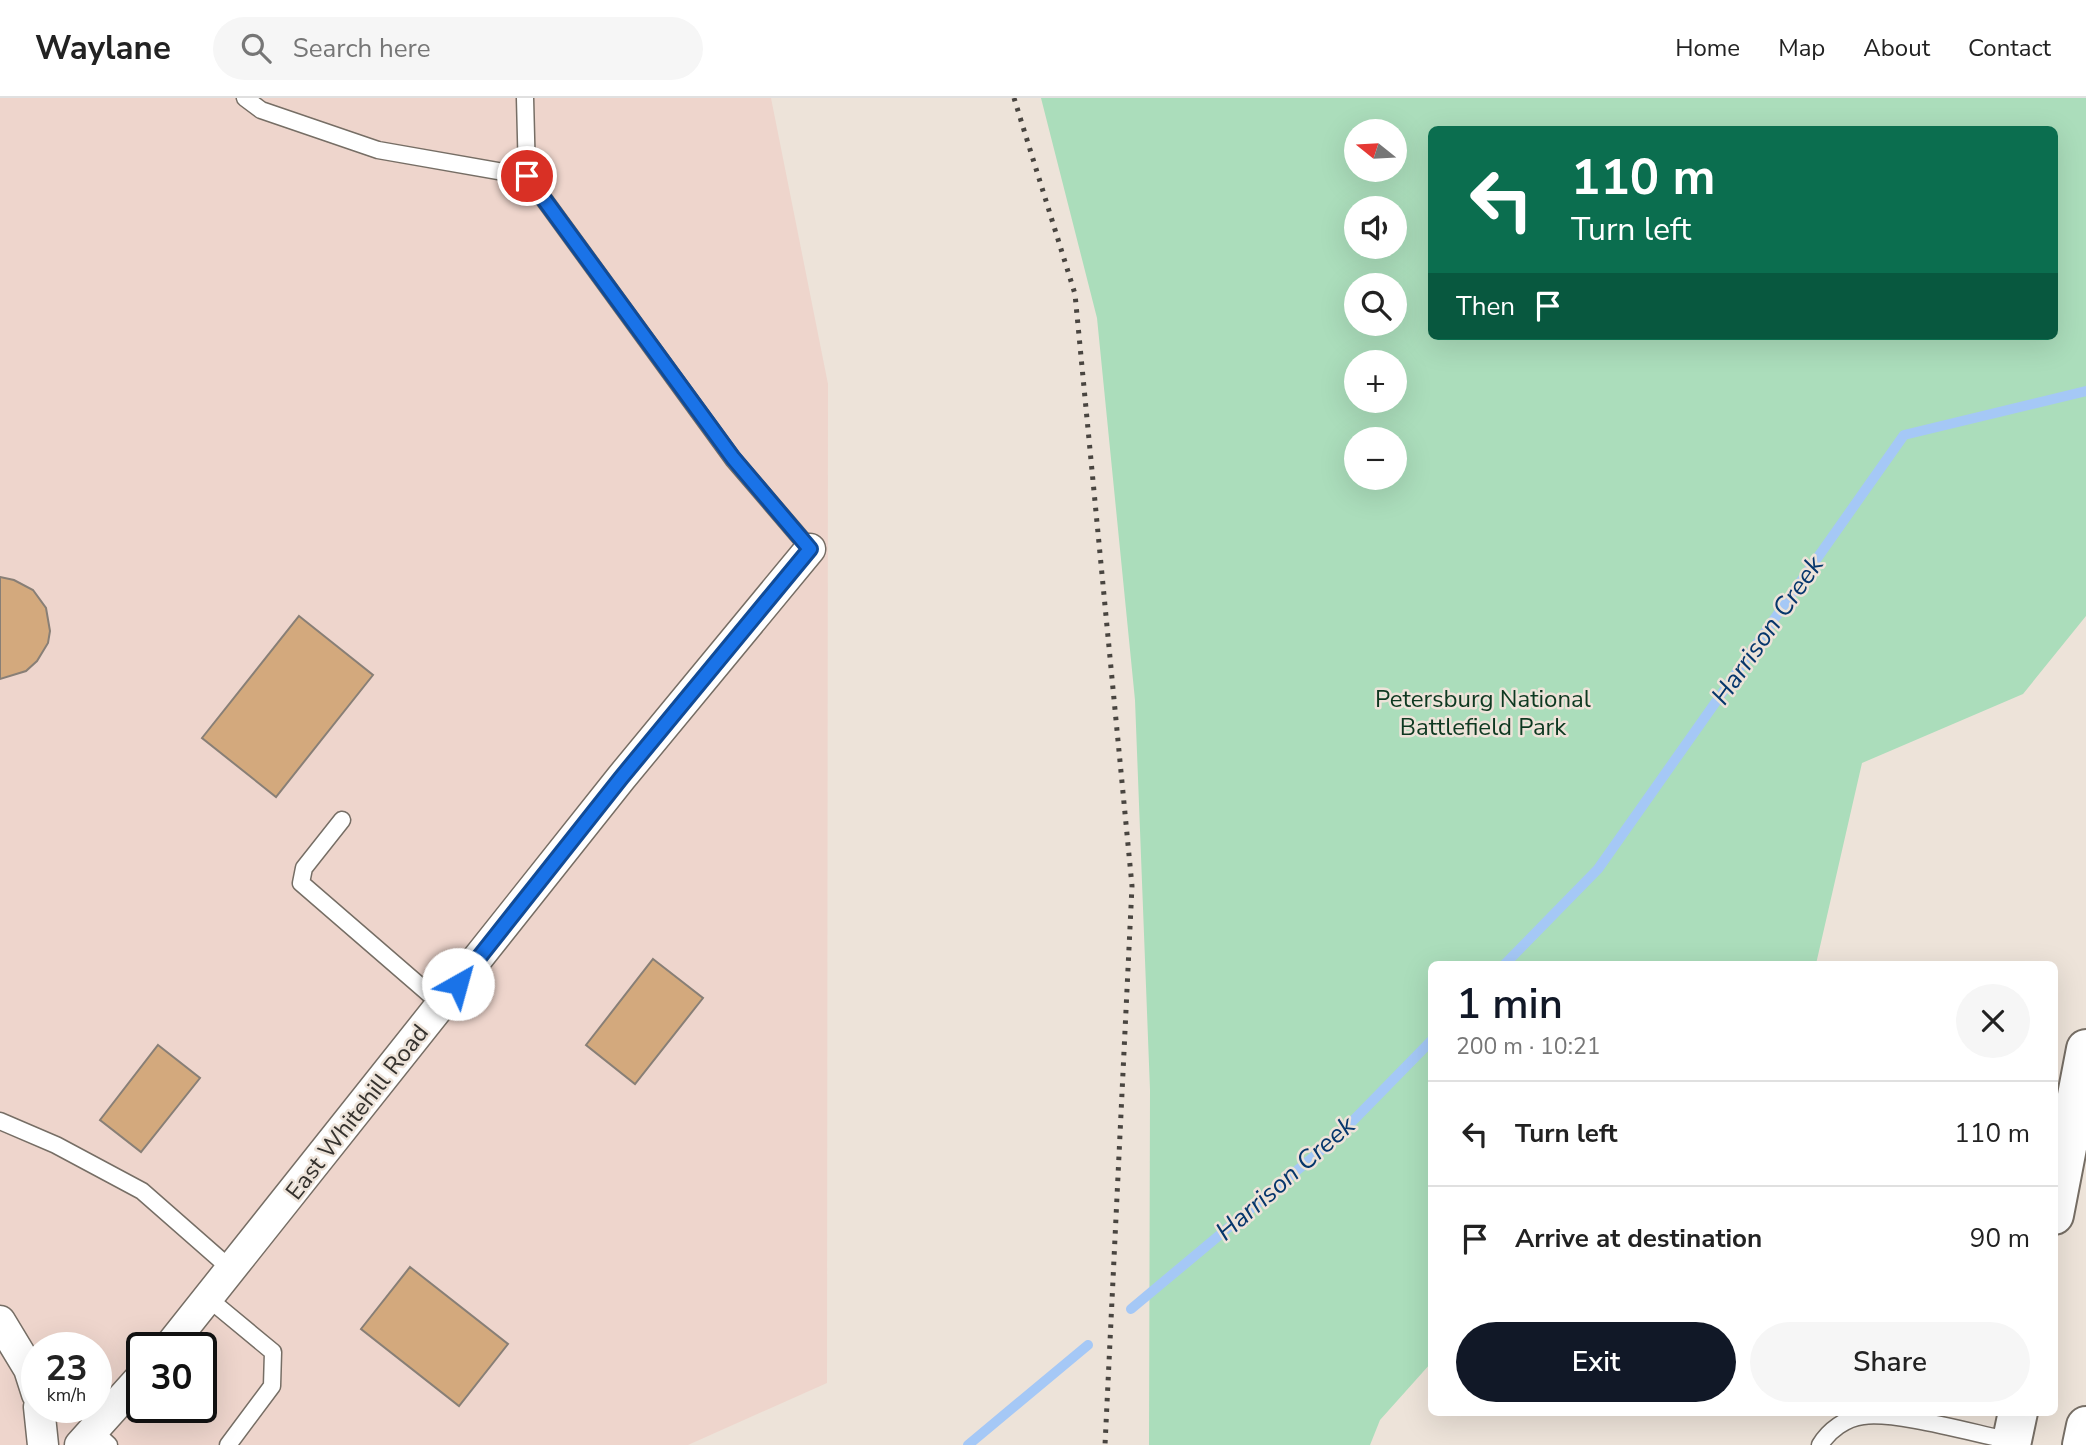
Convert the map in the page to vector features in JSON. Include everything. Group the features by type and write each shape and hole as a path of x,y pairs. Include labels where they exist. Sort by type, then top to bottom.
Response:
{"highway":[{"path":"2058,1205 2075,1162 2086,1049"},
{"path":"2082,1445 2086,1426"}],"street":[{"name":"East Whitehill Road","path":"181,1332 621,778 810,549"},
{"path":"0,1321 21,1356"},
{"path":"94,1440 126,1397"},
{"path":"41,1423 43,1445"}],"lane":[{"path":"245,98 261,110 377,150 527,176"},
{"path":"525,98 527,176 733,458 810,549"},
{"path":"342,820 304,868 302,883 442,1005"},
{"path":"0,1121 56,1145 142,1191 232,1270"},
{"path":"209,1299 273,1352 272,1386 228,1445"},
{"path":"1820,1445 1841,1423 1863,1416 1885,1416 2014,1433"}],"shaded area":[{"path":"0,98 771,98 828,384 827,1383 688,1445 0,1445"}],"green space":[{"name":"Petersburg National Battlefield Park","path":"1041,98 2086,98 2086,616 2023,694 1862,763 1817,961 1428,961 1428,1366 1380,1420 1370,1445 1149,1445 1150,1090 1135,700 1097,318"}],"building":[{"path":"0,577 14,580 33,590 46,608 50,631 48,643 37,661 26,671 0,679"},
{"path":"299,616 373,675 276,797 202,738"},
{"path":"653,959 703,998 635,1084 586,1045"},
{"path":"158,1045 200,1078 141,1152 100,1120"},
{"path":"410,1267 508,1344 459,1406 361,1329"}],"waterway":[{"name":"Harrison Creek","path":"1508,961 1598,869 1904,435 2086,391"},
{"name":"Harrison Creek","path":"1131,1309 1337,1137 1428,1044"},
{"name":"Harrison Creek","path":"968,1445 1088,1345"}],"railway":[{"path":"1014,98 1075,294 1132,886 1105,1445"}],"route":[{"path":"458,984 621,778 810,549 733,458 527,176"}]}
